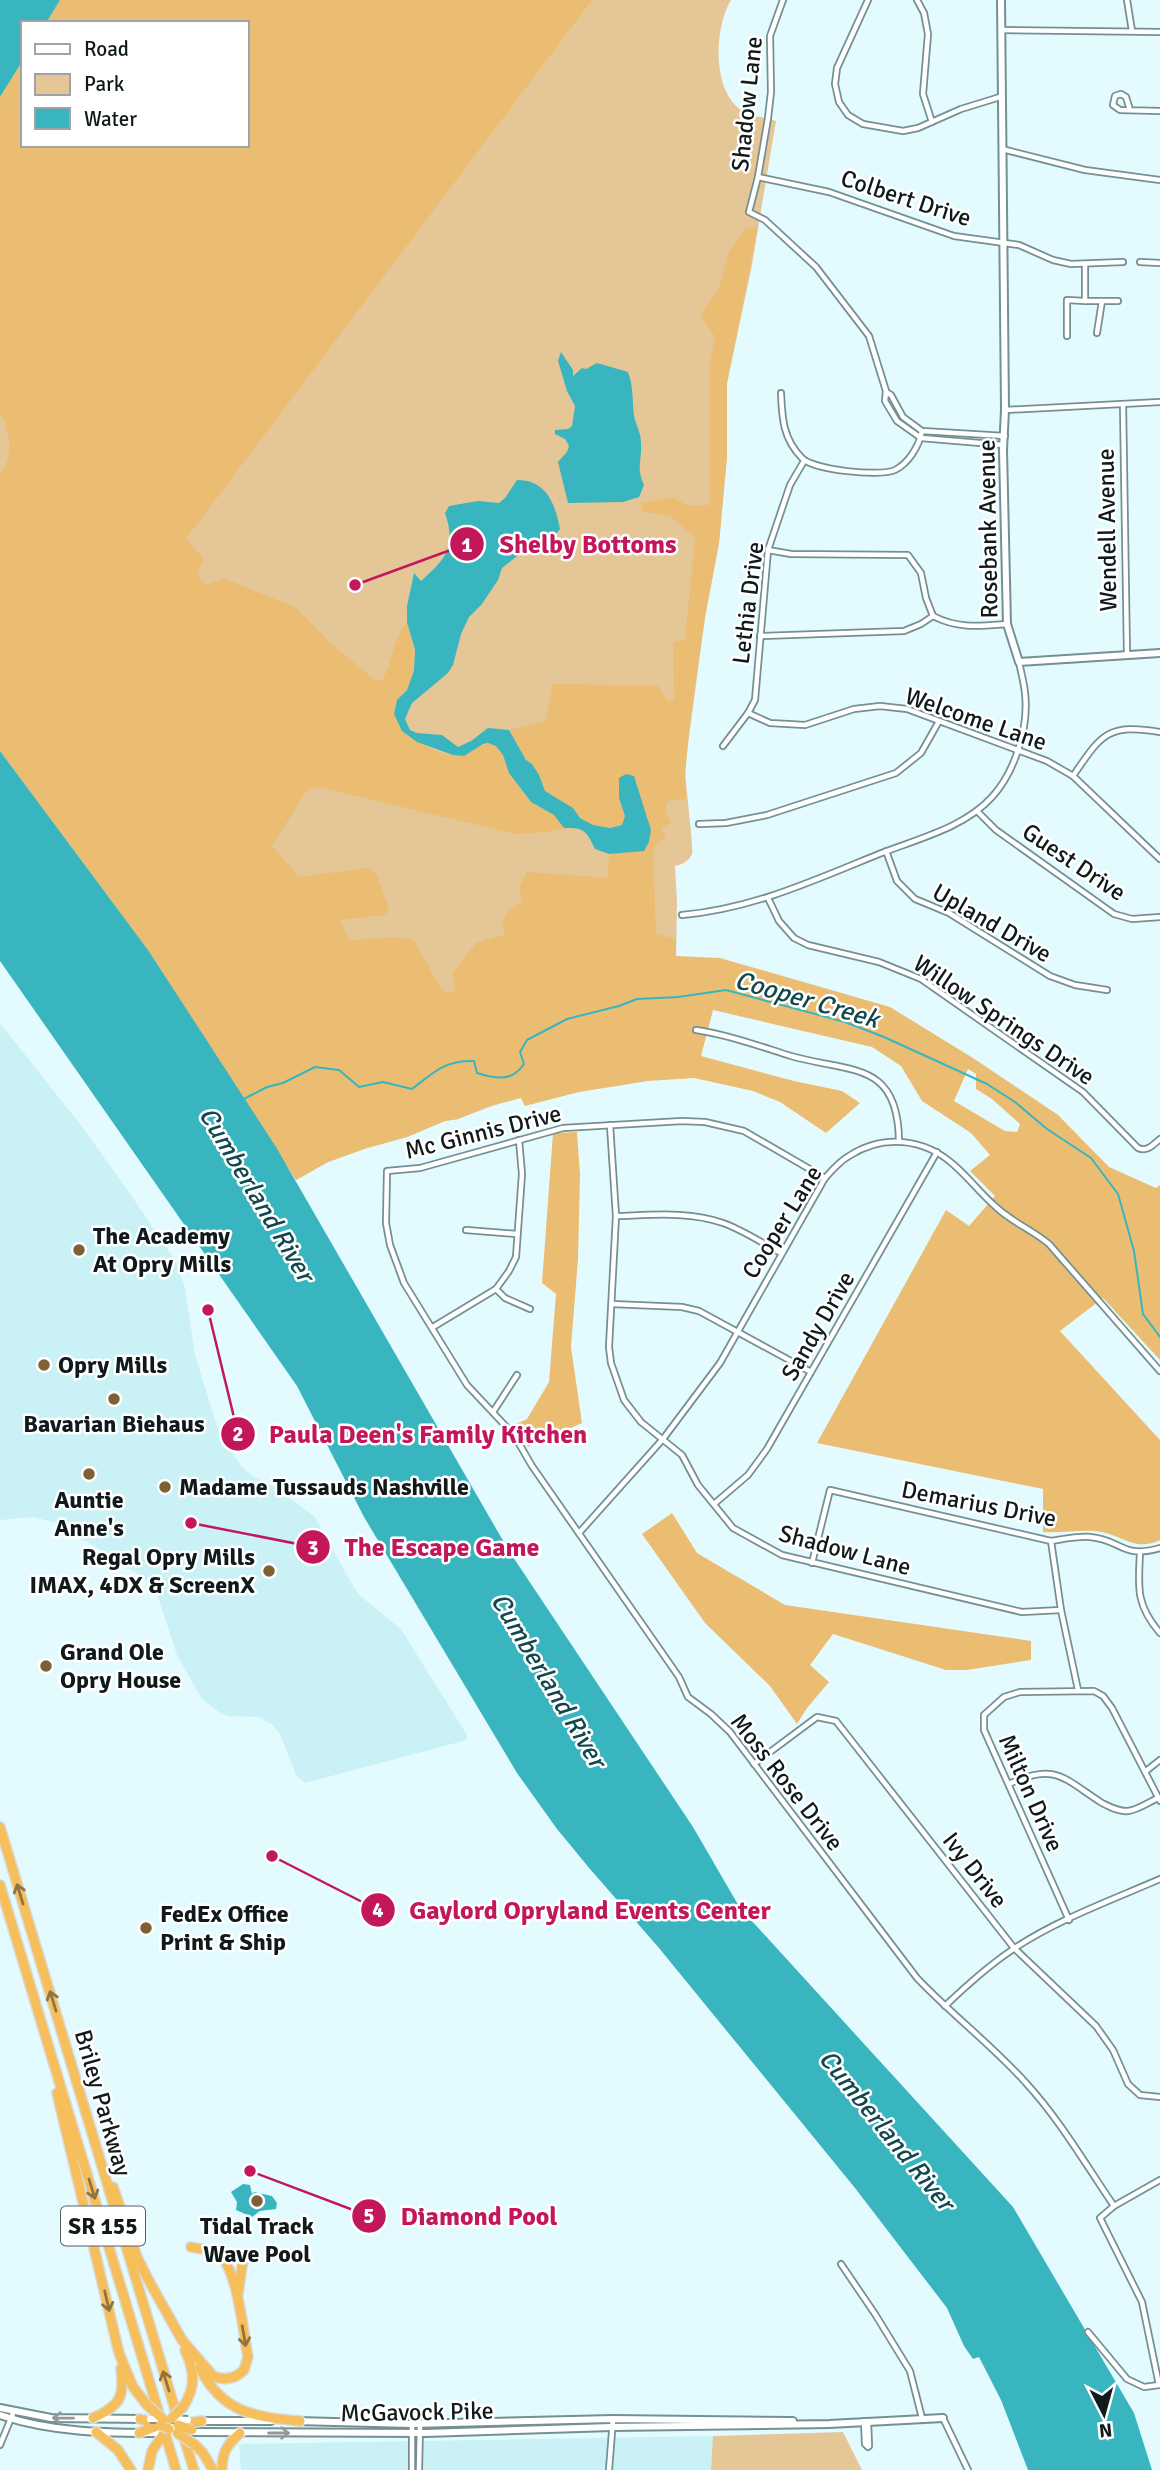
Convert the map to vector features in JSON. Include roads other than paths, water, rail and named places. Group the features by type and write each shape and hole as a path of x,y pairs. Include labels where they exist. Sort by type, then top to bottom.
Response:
{"highway":[{"name":"Briley Parkway","path":"0,1828 194,2470"},
{"name":"Briley Parkway","path":"0,1885 176,2470"},
{"path":"29,1983 119,2353 123,2386 120,2396 113,2408 93,2418"},
{"path":"83,2100 137,2257 182,2340 197,2360 219,2379 232,2378 244,2370 248,2357 233,2274 226,2260 215,2252 191,2246"},
{"path":"237,2298 243,2260"},
{"path":"148,2470 161,2426 183,2407 191,2393 194,2375 182,2340"},
{"path":"119,2353 133,2387 161,2426 194,2444 213,2470"},
{"path":"197,2360 213,2391 226,2402 255,2416 300,2421"},
{"path":"139,2433 161,2426 193,2427 202,2421"},
{"path":"96,2432 117,2450 131,2470"},
{"path":"222,2470 222,2456 227,2445 240,2433"}],"street":[{"name":"Shadow Lane","path":"783,0 770,36 771,92 758,177 749,212 765,220 816,267 869,336 886,391"},
{"path":"868,0 837,68 835,84 839,102 848,115 863,124 903,131 918,128 961,109 1000,97"},
{"path":"917,0 924,13 928,34 923,94 932,122"},
{"name":"Rosebank Avenue","path":"682,915 727,910 768,898 941,831 977,811 993,796 1017,750 1025,722 1026,694 1007,624 1003,450 1005,410 1001,0"},
{"path":"1127,0 1132,31"},
{"path":"1001,30 1160,32"},
{"path":"1129,110 1160,111"},
{"path":"1002,149 1085,170 1160,180"},
{"name":"Colbert Drive","path":"758,177 843,196 954,236 1019,245 1053,260 1071,264 1123,262"},
{"path":"1140,262 1160,263"},
{"path":"1085,264 1085,301"},
{"path":"1067,336 1067,300 1118,301"},
{"path":"1097,333 1102,301"},
{"path":"886,391 903,417 922,431 1005,436"},
{"path":"886,391 885,401 897,421 921,438 1005,445"},
{"path":"781,393 783,426 790,443 804,461 826,468 879,473 895,470 909,459 922,431"},
{"path":"1005,410 1160,402"},
{"name":"Wendell Avenue","path":"1123,404 1127,655"},
{"name":"Lethia Drive","path":"723,746 755,700 768,550 790,485 804,461"},
{"path":"768,550 791,554 908,555 921,573 933,616 967,627 1007,624"},
{"path":"760,636 904,631 933,616"},
{"path":"1019,662 1160,653"},
{"name":"Welcome Lane","path":"748,713 770,723 805,724 853,709 880,706 907,709 938,723 1046,761 1073,776 1160,859"},
{"path":"699,824 726,823 767,815 896,773 921,753 938,723"},
{"path":"1073,776 1097,740 1120,730 1160,732"},
{"name":"Guest Drive","path":"977,811 996,830 1114,914 1132,919 1160,917"},
{"name":"Upland Drive","path":"886,852 897,881 915,899 949,914 1050,976 1075,985 1107,990"},
{"name":"Willow Springs Drive","path":"768,898 779,921 794,938 808,945 901,969 921,979 1083,1091 1138,1148 1149,1148 1160,1139"},
{"path":"696,1030 737,1038 792,1056 851,1067 864,1073 889,1092 897,1109 899,1141"},
{"name":"Mc Ginnis Drive","path":"387,1171 420,1168 562,1128 682,1121 722,1125 753,1136 825,1178"},
{"name":"Shadow Lane","path":"610,1125 616,1216 610,1355 624,1400 641,1422 682,1455 698,1485 733,1528 782,1555 812,1563 1022,1612 1061,1610"},
{"path":"433,1327 496,1289 516,1256 522,1174 519,1140"},
{"name":"Cooper Lane","path":"579,1533 663,1439 720,1363 825,1178 846,1157 881,1142 899,1141 923,1145 954,1164 1011,1220 1035,1232 1049,1244 1160,1371"},
{"name":"Sandy Drive","path":"713,1504 748,1475 767,1449 937,1152"},
{"name":"Moss Rose Drive","path":"387,1171 386,1223 397,1268 467,1385 514,1435 532,1466 680,1677 688,1698 730,1732 900,1958 945,2006 1026,2082 1045,2105 1114,2206"},
{"path":"616,1216 674,1214 698,1217 725,1224 781,1253"},
{"path":"466,1230 517,1234"},
{"path":"496,1289 505,1298 530,1309"},
{"path":"612,1304 682,1307 698,1311 811,1372"},
{"path":"493,1412 517,1375"},
{"name":"Demarius Drive","path":"812,1563 830,1490 1051,1541 1092,1537 1124,1550 1140,1553"},
{"path":"1051,1541 1061,1610 1078,1690"},
{"path":"1160,1548 1140,1553 1138,1590 1149,1620 1160,1633"},
{"name":"Milton Drive","path":"1069,1920 984,1730 984,1715 1004,1697 1020,1692 1094,1691 1103,1696 1112,1708 1159,1799"},
{"name":"Ivy Drive","path":"754,1764 817,1717 836,1721 1014,1948 1096,2025 1113,2050 1128,2084 1140,2095 1160,2097"},
{"path":"1146,1771 1160,1760"},
{"path":"1009,1784 1030,1774 1058,1774 1109,1807 1125,1812 1159,1799"},
{"path":"945,2006 980,1973 1014,1948 1160,1879"},
{"path":"1088,2332 1127,2379 1144,2387 1159,2385 1142,2302 1100,2218 1114,2206 1160,2180"},
{"path":"841,2264 876,2314 910,2371 922,2418"},
{"path":"0,2408 57,2430 139,2433"},
{"path":"0,2415 93,2418 161,2426"},
{"path":"0,2445 13,2415"},
{"path":"943,2418 968,2470"},
{"name":"McGavock Pike","path":"202,2421 412,2424 837,2423 943,2418"},
{"path":"609,2470 613,2423"},
{"name":"McGavock Pike","path":"193,2427 240,2433 416,2433 613,2423"},
{"path":"412,2424 416,2433 419,2470"},
{"path":"412,2470 416,2433 420,2424"}],"water":[{"path":"0,0 60,0 47,21 21,21 21,63 0,97"},
{"path":"561,352 573,370 573,376 582,368 586,369 597,363 628,372 634,416 641,439 640,469 644,485 639,497 623,502 568,503 558,462 569,446 565,439 555,434 555,430 572,426 575,406 567,391 558,361"},
{"path":"517,480 536,484 548,495 560,529 544,549 520,554 502,568 498,580 482,604 469,617 448,673 412,703 405,719 410,730 442,735 458,747 488,728 509,730 526,760 539,775 545,791 573,808 580,818 593,825 610,828 622,825 625,816 619,798 619,778 626,774 634,776 651,830 644,851 609,854 595,849 584,832 577,828 564,828 554,815 531,802 509,773 503,755 496,746 483,744 464,756 453,755 417,742 402,731 394,714 397,700 407,690 414,671 415,650 407,622 407,606 414,573 421,581 447,552 450,535 445,513 449,506 478,501 499,503"},
{"name":"Cumberland River","path":"0,751 148,950 276,1147 509,1551 693,1827 740,1908 1013,2207 1134,2413 1152,2470 1028,2470 1001,2400 979,2357 973,2359 964,2346 947,2308 855,2188 659,1948 557,1829 517,1773 364,1517 297,1386 0,961"},
{"name":"Tidal Track Wave Pool","path":"243,2184 250,2185 252,2194 254,2192 272,2196 277,2203 276,2209 260,2211 252,2217 236,2210 237,2202 231,2192"}],"waterway":[{"name":"Cooper Creek","path":"244,1099 315,1067 339,1070 359,1087 383,1082 412,1089 440,1068 464,1061 474,1061 477,1073 503,1078 514,1074 524,1064 520,1052 527,1040 567,1019 637,999 678,997 726,990 845,1022 987,1084 1091,1158 1118,1194 1134,1251 1143,1314 1160,1337"}],"place":[{"name":"Shelby Bottoms","path":"355,585"},
{"name":"The Academy At Opry Mills","path":"79,1250"},
{"name":"Paula Deen's Family Kitchen","path":"208,1310"},
{"name":"Opry Mills","path":"44,1365"},
{"name":"Bavarian Biehaus","path":"114,1399"},
{"name":"Auntie Anne's","path":"89,1474"},
{"name":"Madame Tussauds Nashville","path":"165,1487"},
{"name":"The Escape Game","path":"191,1523"},
{"name":"Regal Opry Mills IMAX, 4DX & ScreenX","path":"269,1571"},
{"name":"Grand Ole Opry House","path":"46,1666"},
{"name":"Gaylord Opryland Events Center","path":"272,1856"},
{"name":"FedEx Office Print & Ship","path":"146,1928"},
{"name":"Diamond Pool","path":"250,2171"},
{"name":"Tidal Track Wave Pool","path":"257,2201"}]}
